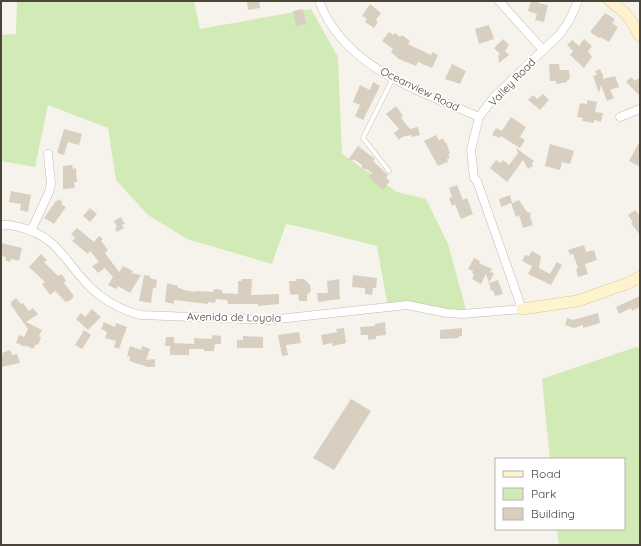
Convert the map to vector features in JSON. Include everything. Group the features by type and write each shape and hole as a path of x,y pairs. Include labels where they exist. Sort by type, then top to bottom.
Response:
{"street":[{"name":"Oceanview Road","path":"319,1 323,11 341,38 372,66 393,78 480,118"},
{"path":"499,1 544,50"},
{"name":"Valley Road","path":"522,309 474,178 471,150 480,118 494,97 560,34 569,21 578,1"},
{"path":"610,1 624,10 631,19 640,36"},
{"path":"620,117 640,109"},
{"path":"30,231 49,192 51,184 48,154"},
{"name":"Avenida de Loyola","path":"1,224 30,231 45,237 58,248 88,285 102,298 112,305 141,315 269,320 407,305 447,313 462,314 522,309"},
{"path":"522,309 583,299 626,284 640,277"}],"lane":[{"path":"389,171 363,138 393,78"}],"green space":[{"path":"17,1 194,1 200,29 311,9 338,57 342,154 397,192 426,199 448,244 468,317 388,307 377,246 286,224 272,264 187,239 148,215 116,180 108,128 48,105 35,167 1,161 1,35 16,34"},
{"path":"636,347 640,348 640,545 559,545 557,530 625,530 625,458 550,458 542,379"}],"building":[{"path":"247,1 259,1 260,8 248,10"},
{"path":"531,1 539,1 538,3 548,5 544,22 535,20 537,14 528,11"},
{"path":"370,4 381,13 376,20 378,22 374,28 365,22 367,19 362,16"},
{"path":"303,9 306,24 296,26 293,11"},
{"path":"605,13 615,19 612,23 618,27 609,42 590,32"},
{"path":"489,25 494,39 479,44 475,29"},
{"path":"389,32 393,35 395,33 400,37 402,35 410,41 408,44 431,55 432,52 438,55 432,68 418,62 416,66 399,59 391,52 393,49 382,41"},
{"path":"503,39 509,45 505,51 509,55 499,63 498,56 500,54 494,48"},
{"path":"584,39 592,46 588,51 592,57 584,68 570,55 573,51 567,45 572,40 579,46"},
{"path":"452,64 466,71 460,84 445,79"},
{"path":"549,64 559,64 560,70 569,70 570,79 567,80 567,82 556,84 556,81 550,81"},
{"path":"600,69 602,74 603,73 603,79 615,76 619,87 610,90 614,98 607,101 601,85 599,93 593,76 597,75 595,71"},
{"path":"631,77 635,81 640,77 640,96 626,82"},
{"path":"373,82 380,86 363,120 355,116 360,105 353,102 360,85 370,90"},
{"path":"543,94 549,100 540,110 528,100 533,95 537,99"},
{"path":"587,100 597,102 595,112 603,113 601,122 594,120 594,123 582,121 583,118 577,117 580,103 587,104"},
{"path":"396,106 403,116 401,118 410,129 418,127 420,135 402,137 399,140 394,133 399,129 386,114"},
{"path":"511,117 526,127 520,137 525,140 520,148 501,136 499,138 492,135 496,128 502,131"},
{"path":"64,129 82,134 79,145 68,142 64,155 57,153"},
{"path":"436,135 439,140 443,138 450,153 448,154 450,158 447,159 448,162 438,166 424,141"},
{"path":"640,141 640,167 629,161"},
{"path":"550,144 574,151 570,164 562,162 560,170 545,166"},
{"path":"358,146 375,159 373,161 388,175 386,178 390,181 383,190 369,177 372,173 362,168 362,165 355,160 348,160"},
{"path":"516,148 534,161 532,164 533,166 528,169 523,160 507,182 490,168 496,160 500,163 503,160 509,165 518,153"},
{"path":"72,165 73,169 76,168 77,182 74,182 75,188 63,189 63,166"},
{"path":"457,185 463,200 467,198 473,214 461,219 455,204 452,206 449,198 452,197 449,188"},
{"path":"11,191 31,195 28,212 20,210 21,204 9,202"},
{"path":"510,195 512,203 519,200 527,212 531,213 530,216 533,225 523,228 519,215 516,217 511,203 501,207 499,199"},
{"path":"58,199 63,202 61,204 66,207 54,224 44,218"},
{"path":"90,208 97,214 90,222 83,216"},
{"path":"635,210 640,216 640,235 631,223 633,222 628,215"},
{"path":"121,217 125,224 122,225 124,228 117,232 115,228 117,227 114,221"},
{"path":"77,228 94,242 99,236 103,239 101,241 108,250 105,253 119,272 123,266 133,271 131,273 141,275 130,293 118,286 116,289 108,285 113,277 105,268 98,273 92,266 99,262 90,251 88,254 72,241 75,238 71,234"},
{"path":"1,243 22,248 19,261 11,259 10,262 5,260 6,257 2,256 3,252 1,252"},
{"path":"584,245 586,252 594,250 597,260 585,264 588,274 578,277 576,269 578,268 573,254 570,255 568,250"},
{"path":"532,251 541,256 539,268 550,274 557,262 562,265 551,285 528,274 532,266 522,261 525,255 529,256"},
{"path":"41,254 47,260 44,262 58,276 61,274 64,277 66,281 64,283 74,296 71,300 66,302 55,291 50,295 42,284 45,282 29,267"},
{"path":"474,258 480,261 479,263 492,269 490,272 494,273 489,283 486,274 481,284 472,279 474,275 472,273 473,271 468,269"},
{"path":"144,275 150,276 150,278 157,280 156,288 153,288 151,303 139,301"},
{"path":"353,275 377,278 376,288 373,288 372,295 365,294 365,288 352,287"},
{"path":"242,279 252,279 251,295 279,294 279,304 258,306 258,304 228,304 227,300 216,299 215,303 208,302 208,304 174,300 174,304 165,302 167,283 178,286 178,288 183,290 213,292 214,289 222,290 222,293 238,294 238,281 241,281"},
{"path":"296,279 304,279 310,285 311,291 307,295 307,301 299,301 298,294 291,295 290,293 289,281 297,281"},
{"path":"339,279 340,299 318,302 317,293 328,293 327,281"},
{"path":"498,280 503,294 495,296 493,290 491,291 489,283"},
{"path":"640,296 640,307 632,311 631,308 619,314 616,307"},
{"path":"16,298 21,304 23,303 29,311 33,308 38,314 26,322 42,330 39,336 41,338 38,345 36,344 33,349 16,343 19,335 24,337 28,329 11,305 11,302"},
{"path":"92,309 101,317 88,330 76,319 81,313 85,317"},
{"path":"598,313 600,323 583,328 583,325 574,328 565,325 567,318 573,320"},
{"path":"104,322 115,327 116,323 127,327 119,349 114,347 116,341 105,338 107,332 101,329"},
{"path":"385,322 386,335 376,336 376,339 368,340 368,335 361,335 360,327 375,326 375,324"},
{"path":"344,328 346,343 333,346 332,343 323,345 321,335 337,332 336,329"},
{"path":"462,328 462,336 459,336 459,338 440,339 440,330"},
{"path":"84,330 91,335 82,349 75,345"},
{"path":"299,332 301,343 286,345 288,355 282,356 278,335"},
{"path":"212,335 221,336 221,344 215,344 214,351 189,349 189,355 170,355 170,346 165,346 166,337 174,337 174,343 194,344 194,338 212,339"},
{"path":"243,336 263,337 263,348 237,348 237,340 243,340"},
{"path":"130,346 141,350 142,346 150,349 146,360 155,359 155,367 148,367 129,361 130,357 127,356"},
{"path":"10,350 12,355 17,354 20,363 1,367 2,353"},
{"path":"351,399 371,411 334,470 313,458"}]}
